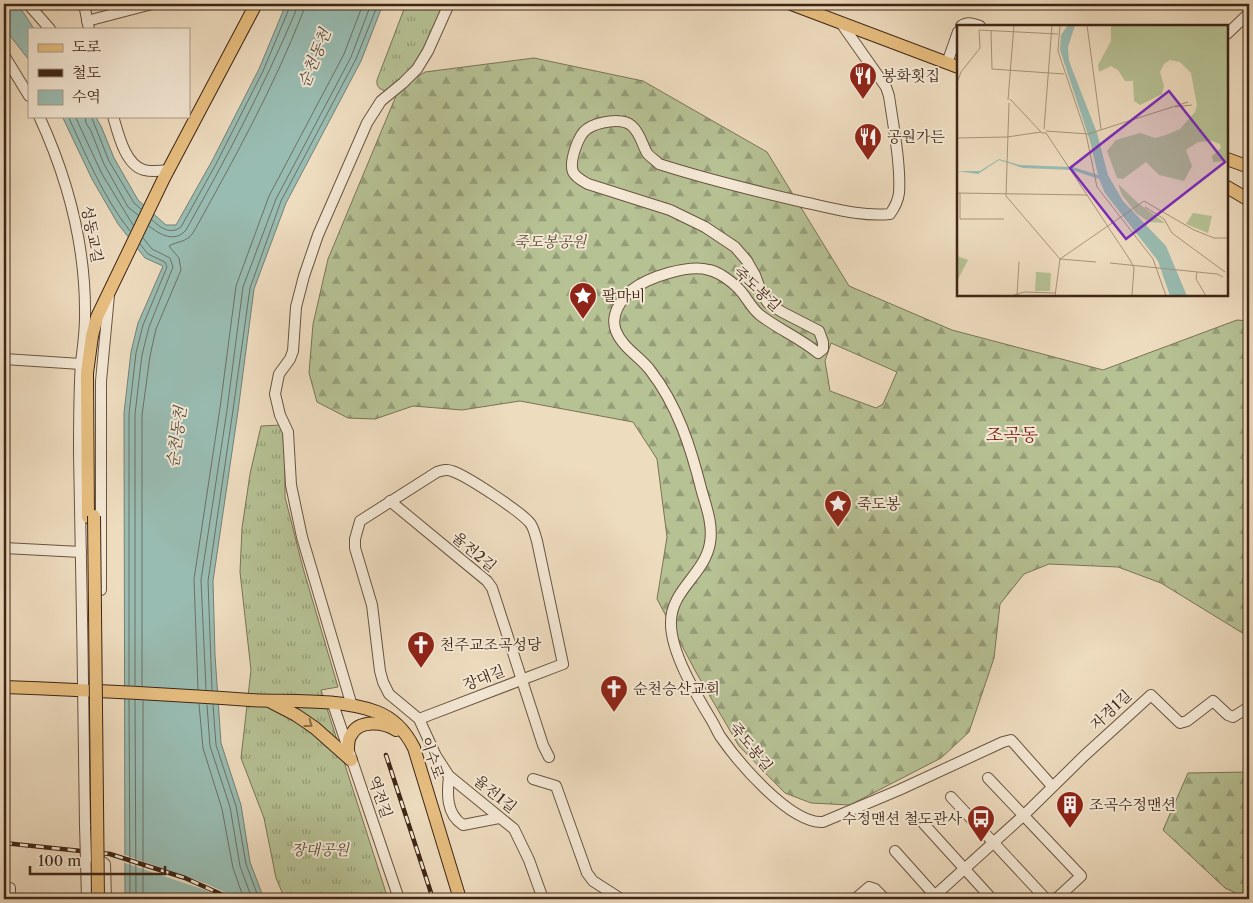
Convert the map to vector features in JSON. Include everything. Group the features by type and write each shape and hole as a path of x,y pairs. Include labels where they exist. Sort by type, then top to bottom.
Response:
{"main road":[{"path":"98,899 91,516 86,391 92,336 97,317 110,294 166,174 256,4"},
{"path":"791,4 819,9 841,23 953,65"},
{"path":"1228,159 1249,167"},
{"path":"1228,188 1249,200"},
{"path":"94,899 88,595 94,378 101,327 110,294"},
{"path":"4,687 106,691"},
{"name":"이수로","path":"106,691 305,701 352,706 376,712 392,720 403,730 414,748 460,899"},
{"path":"267,700 296,714 349,755"},
{"path":"349,755 350,736 354,729 362,724 388,725 402,735 414,748"}],"street":[{"path":"28,4 49,28"},
{"path":"84,4 88,25 152,4"},
{"path":"352,706 302,537 292,485 288,432 280,415 275,394 279,374 290,359 292,351 296,307 304,276 318,236 367,123 381,101 417,69 428,51 449,4"},
{"path":"1228,33 1249,13"},
{"path":"963,25 970,22 978,25"},
{"name":"죽도봉길","path":"841,23 886,87 889,96 899,180 899,194 896,206 890,214 879,215 851,212 753,191 659,164 648,154 631,125 620,120 604,122 587,129 577,143 572,170 577,177 597,187 670,210 706,228 735,247 748,261 762,294 768,303 819,331 824,342 823,349 818,353 808,344 759,314 738,288 711,270 697,268 646,280 625,296 617,308 614,322 619,338 650,370 674,405 694,461 711,525 710,544 701,566 678,597 671,615 671,626 676,651 719,735 775,799 812,821 823,822 1011,740 1052,786"},
{"path":"953,65 957,39"},
{"path":"4,55 28,94"},
{"name":"성동교길","path":"40,118 61,170 82,255 85,318 81,364"},
{"path":"114,118 127,155 138,167 149,172 166,174"},
{"path":"86,826 89,829 102,830 103,824 106,691 101,381 110,294"},
{"path":"4,359 81,364"},
{"path":"81,364 86,391"},
{"path":"81,364 79,430 87,899"},
{"name":"장대길","path":"444,470 452,471 516,510 530,523 537,541 563,664 419,719 390,694 382,682 372,605 355,548 360,521 390,502 444,470"},
{"name":"율전2길","path":"390,502 487,581 492,588 543,745 549,757"},
{"path":"4,548 81,552"},
{"name":"자경1길","path":"895,851 935,898 1151,695 1180,723 1187,721 1213,701 1228,715 1233,717 1249,707"},
{"name":"역전길","path":"333,704 399,899"},
{"name":"율전1길","path":"419,719 436,756 449,776 511,826 518,835 543,899"},
{"path":"449,776 448,801 456,820 463,825 499,818"},
{"path":"988,778 1081,876 1056,899"},
{"path":"533,779 556,786 587,873 593,881 620,899"},
{"path":"951,797 1046,899"},
{"path":"923,823 992,899"},
{"path":"86,860 90,858 105,864 106,899"},
{"path":"10,888 10,899"},
{"path":"855,899 869,888 875,888 886,899"}],"green space":[{"path":"406,4 445,4 419,62 385,91 380,89 377,80"},
{"name":"죽도봉공원","path":"534,58 643,81 767,152 849,286 952,330 1103,370 1237,320 1249,321 1249,637 1161,583 1118,567 1049,564 1024,574 1000,604 994,658 969,732 941,758 850,805 811,803 785,793 739,746 697,674 657,599 667,537 657,459 633,422 520,401 462,410 413,406 375,419 348,418 317,402 309,373 313,324 328,259 396,96 408,83 425,72","holes":["831,343 897,372 883,404 876,408 830,391 825,361"]},
{"name":"장대공원","path":"282,425 285,453 285,497 303,568 338,687 321,690 388,899 285,899 276,878 264,818 241,758 251,670 240,572 242,528 250,474 261,426"},
{"path":"1249,772 1248,899 1225,888 1163,830 1188,773"}],"water":[{"path":"4,4 15,4 33,28 28,28 28,59 4,28"},
{"name":"순천동천","path":"286,4 383,4 361,61 286,203 254,289 213,581 215,655 221,743 241,805 250,862 264,899 125,899 124,413 131,352 138,323 163,266 145,258 118,224 92,179 63,118 96,118 114,158 138,200 166,225 176,225 212,161 259,69"}],"pier":[{"path":"122,854 207,884 239,899 224,899 205,890 122,862"}],"railway":[{"path":"386,755 433,899"},
{"path":"4,843 110,854 185,878 232,899"}],"place":[{"name":"봉화횟집","path":"863,100"},
{"name":"공원가든","path":"868,161"},
{"name":"팔마비","path":"583,320"},
{"name":"죽도봉","path":"838,528"},
{"name":"천주교조곡성당","path":"421,669"},
{"name":"순천승산교회","path":"614,713"},
{"name":"조곡수정맨션","path":"1070,829"},
{"name":"수정맨션 철도관사","path":"981,843"}],"district":[{"name":"조곡동","path":"1012,435"}]}
